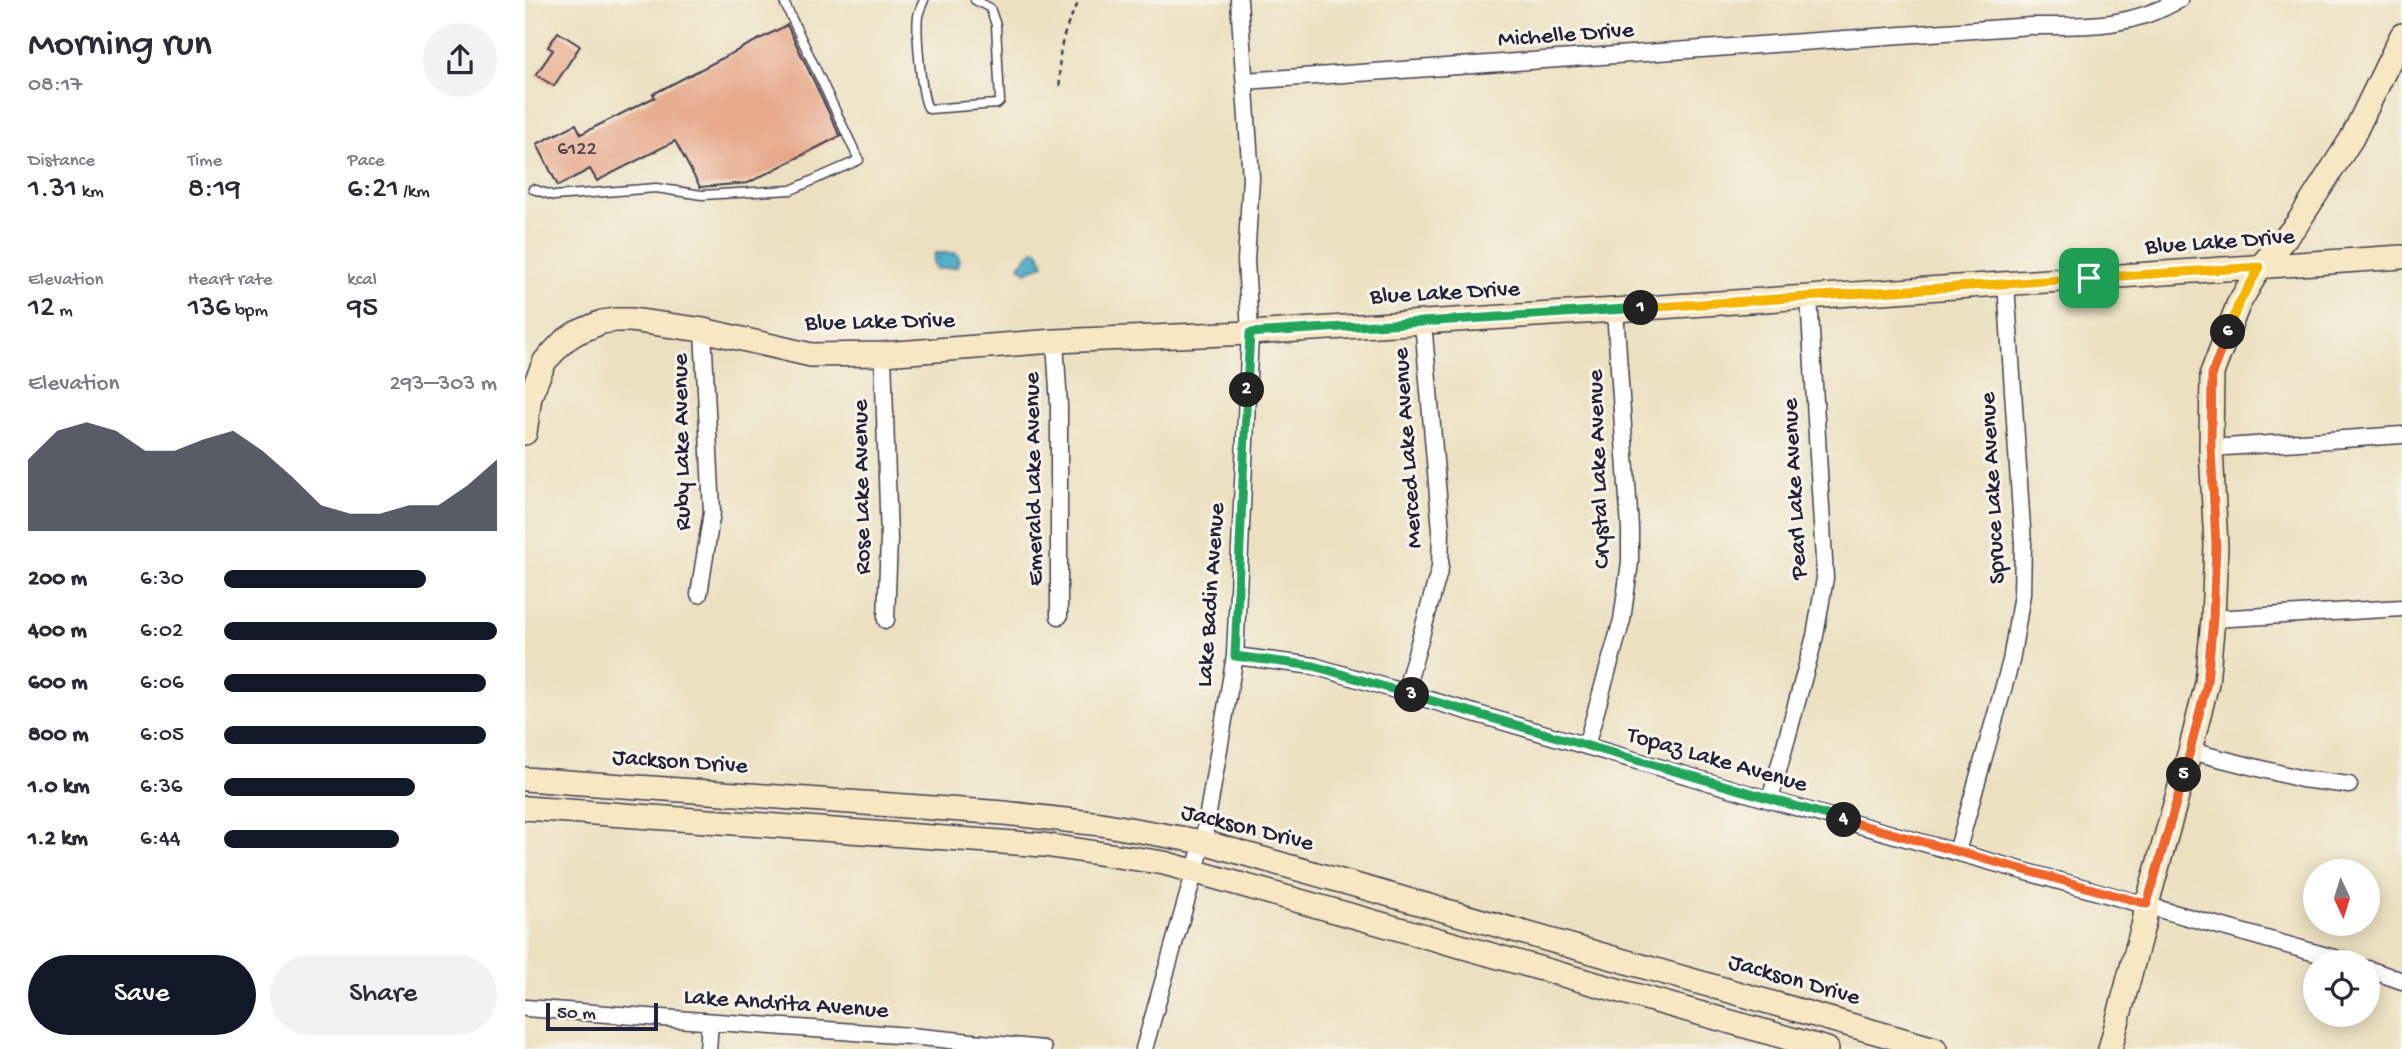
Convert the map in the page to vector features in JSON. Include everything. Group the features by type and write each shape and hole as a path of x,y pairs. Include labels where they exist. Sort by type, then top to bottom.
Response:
{"street":[{"name":"Lake Badin Avenue","path":"1145,1049 1203,842 1235,656 1250,333 1246,260 1251,178 1239,0"},
{"name":"Michelle Drive","path":"1245,81 2031,26 2119,23 2145,17 2179,0"},
{"path":"2111,1049 2207,683 2216,546 2211,447 2212,373 2238,305 2260,267 2297,224 2352,138 2402,35"},
{"name":"Blue Lake Drive","path":"525,433 530,396 539,372 554,351 576,333 616,320 702,330 811,355 883,354 1055,341 1250,333 1615,310 2402,257"},
{"name":"Spruce Lake Avenue","path":"1957,852 2011,661 2022,594 2023,544 2006,283"},
{"name":"Pearl Lake Avenue","path":"1770,800 1815,636 1825,578 1809,296"},
{"name":"Crystal Lake Avenue","path":"1586,746 1622,620 1630,562 1615,310"},
{"name":"Merced Lake Avenue","path":"1405,693 1440,568 1441,530 1423,322"},
{"name":"Ruby Lake Avenue","path":"699,594 712,512 702,330"},
{"name":"Emerald Lake Avenue","path":"1055,341 1059,406 1059,616"},
{"name":"Rose Lake Avenue","path":"883,354 889,539 886,620"},
{"path":"2211,447 2402,435"},
{"path":"2213,619 2402,608"},
{"name":"Topaz Lake Avenue","path":"1235,656 1314,666 1770,800 2306,950"},
{"path":"2190,751 2302,779 2349,785"},
{"name":"Jackson Drive","path":"525,779 1003,813 1101,824 1203,842 1935,1049"},
{"path":"525,808 1096,851 1196,870 1827,1049"},
{"path":"2380,973 2402,981"},
{"name":"Lake Andrita Avenue","path":"525,1008 909,1043 1043,1049"},
{"path":"708,1049 710,1023"}],"lane":[{"path":"533,189 554,196 656,188 702,195 791,190 859,160 783,0"},
{"path":"924,0 918,15 921,83 925,106 929,110 997,104 1000,101 996,25 990,8 975,0"}],"path":[{"path":"1060,86 1058,63 1065,26 1080,0"}],"water":[{"path":"1033,250 1038,250 1044,264 1026,272 1019,266"},
{"path":"935,253 956,253 959,258 957,267 936,269 933,262"}],"building":[{"path":"787,25 840,136 748,183 700,187 675,141 597,181 590,169 558,186 537,144 576,124 581,134"},
{"path":"558,32 580,46 554,86 536,75 553,50 548,47"}],"route":[{"path":"2260,267 2238,305 2212,373 2211,447 2216,546 2207,683 2147,904 1770,800 1314,666 1235,656 1250,333 2089,278 2260,267"}]}
